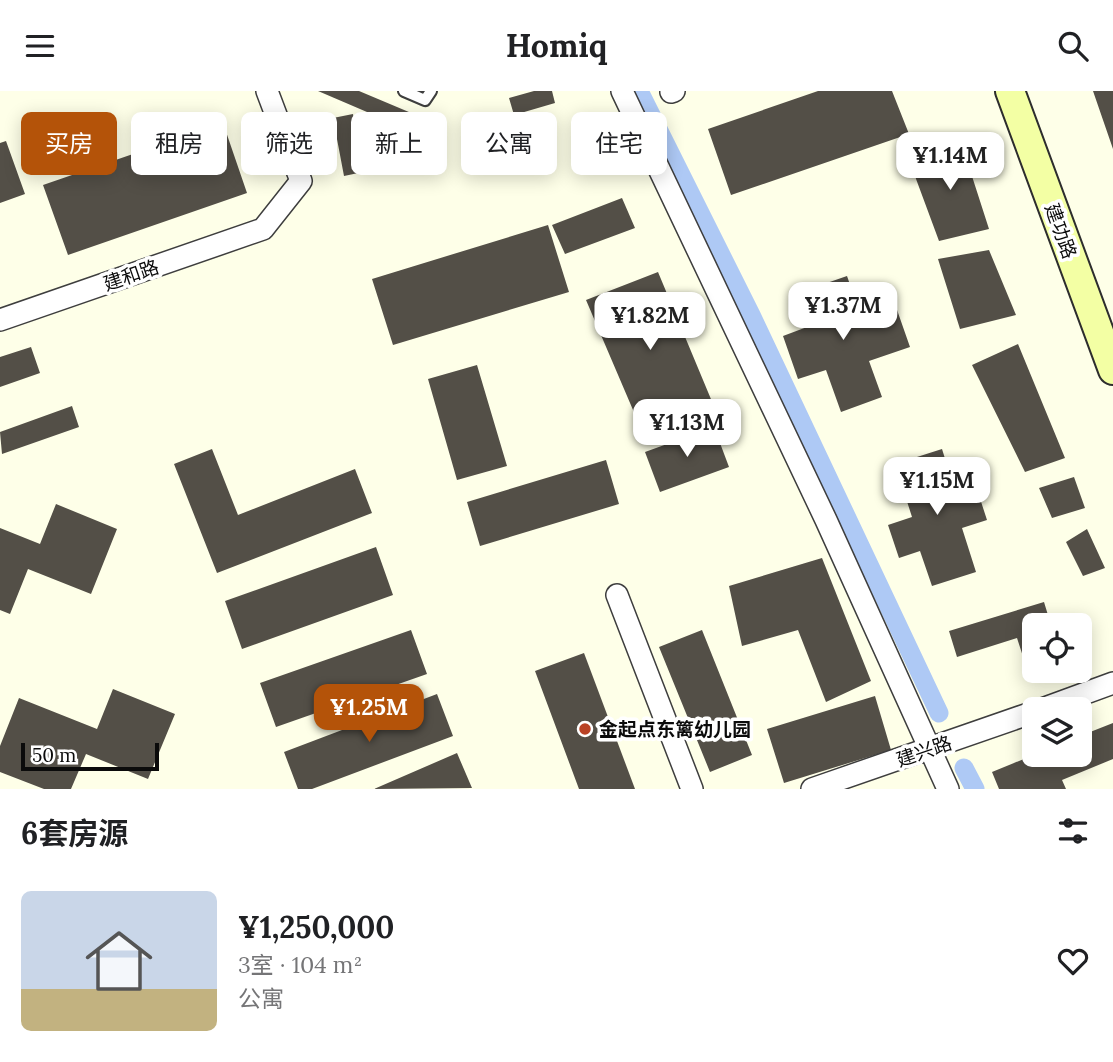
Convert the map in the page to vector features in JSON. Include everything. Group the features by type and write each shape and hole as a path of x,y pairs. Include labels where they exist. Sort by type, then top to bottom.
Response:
{"street":[{"name":"建和路","path":"0,320 263,229 301,181 267,91"},
{"path":"621,91 826,520 948,789"},
{"name":"建功路","path":"1010,91 1113,370"},
{"path":"617,595 692,789"},
{"path":"1075,697 1113,683"},
{"name":"建兴路","path":"812,789 1022,716"}],"lane":[{"path":"404,91 425,100 431,91"}],"building":[{"path":"318,91 359,91 409,112 367,112"},
{"path":"534,91 552,91 555,103 524,112 513,112 509,98"},
{"path":"818,91 892,91 909,134 731,195 708,129"},
{"path":"1093,91 1113,91 1113,149"},
{"path":"351,114 351,175 344,176 337,139 337,117"},
{"path":"227,135 247,193 68,255 43,185 72,175 117,175 117,160 131,155 131,175 227,175"},
{"path":"6,141 25,194 0,203 0,143"},
{"path":"961,142 989,229 939,241 909,160"},
{"path":"622,198 635,228 565,254 552,225"},
{"path":"548,225 569,292 393,345 372,279"},
{"path":"989,250 1016,315 960,329 938,259"},
{"path":"658,272 713,404 642,431 586,300"},
{"path":"847,276 862,319 896,307 910,347 869,361 882,397 841,412 826,370 798,379 783,336 807,327 795,294"},
{"path":"1018,344 1065,458 1025,472 972,365"},
{"path":"31,347 40,373 0,387 0,357"},
{"path":"477,365 507,466 457,480 428,379"},
{"path":"72,406 79,427 2,454 0,432"},
{"path":"714,427 729,467 660,492 645,452"},
{"path":"212,449 238,515 355,469 372,513 217,573 174,464"},
{"path":"942,449 953,484 973,477 987,520 962,528 976,572 932,586 920,551 899,558 888,525 912,517 895,464"},
{"path":"606,460 619,504 480,546 467,502"},
{"path":"1074,477 1085,508 1052,518 1039,488"},
{"path":"56,504 117,529 91,594 28,569 10,614 0,610 0,528 40,544"},
{"path":"1087,529 1105,568 1083,576 1066,542"},
{"path":"376,547 393,595 242,649 225,601"},
{"path":"822,558 871,681 826,702 798,630 742,646 729,586"},
{"path":"1044,602 1047,613 1022,613 1022,653 1017,638 957,657 949,631"},
{"path":"411,630 427,674 276,727 260,683"},
{"path":"702,630 752,755 710,772 659,647"},
{"name":"金起点东篱幼儿园","path":"584,653 635,789 579,789 535,671"},
{"path":"113,689 175,714 148,779 86,754 71,789 44,789 0,772 0,746 19,698 97,729"},
{"path":"437,694 453,736 312,789 298,789 284,752"},
{"path":"875,696 891,750 784,783 767,729"},
{"path":"1113,723 1113,759 1062,780 1066,789 999,789 992,772 1022,760 1022,767 1092,767 1092,731"},
{"path":"457,753 472,788 374,789"}],"waterway":[{"path":"639,91 752,317 939,713"},
{"path":"964,768 975,789"}],"place":[{"name":"金起点东篱幼儿园","path":"585,729"}]}
